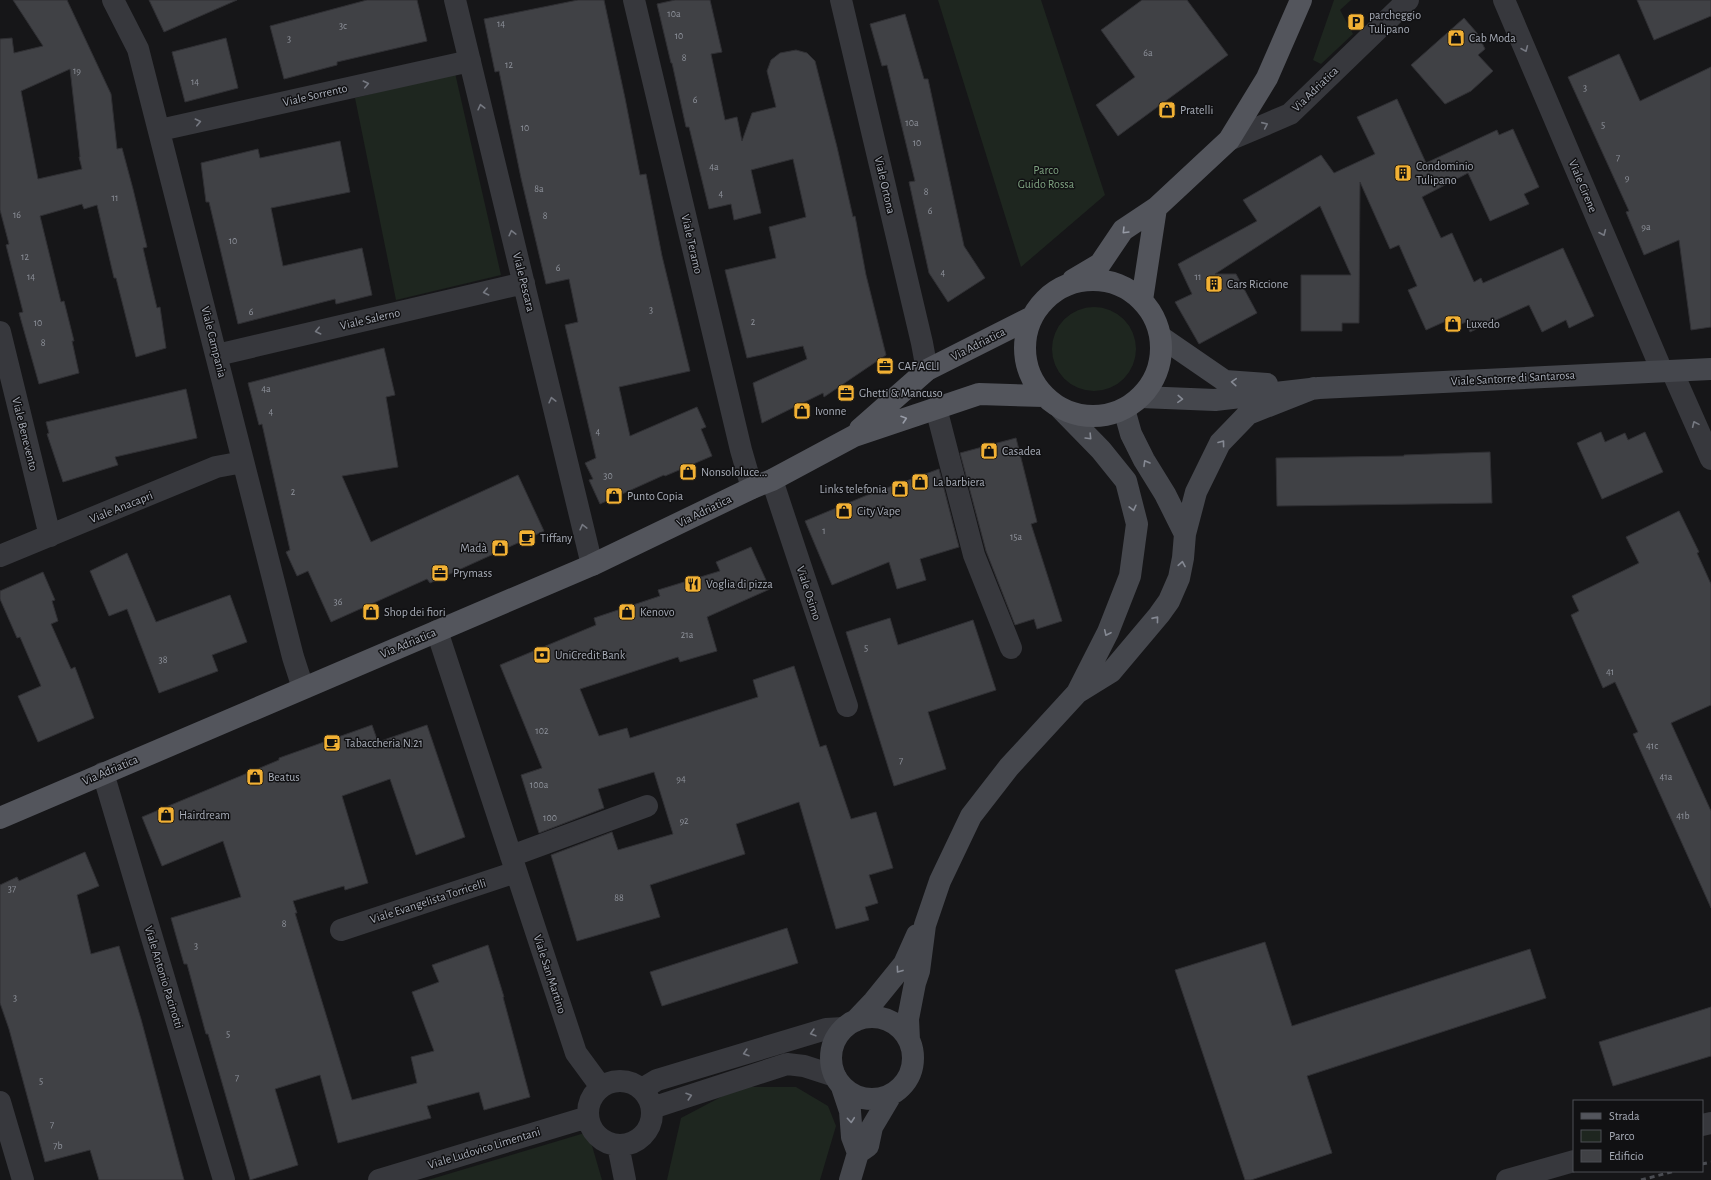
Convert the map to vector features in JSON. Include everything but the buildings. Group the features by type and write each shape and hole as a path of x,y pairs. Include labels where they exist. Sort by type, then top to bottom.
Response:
{"main road":[{"path":"1229,140 1267,78 1300,0"},
{"name":"Via Adriatica","path":"1062,287 1100,264 1123,230 1156,208 1229,140"},
{"path":"1142,300 1156,208"},
{"path":"1083,280 1104,280 1124,287 1142,300 1154,317 1161,337 1160,359 1154,379 1132,403 1103,416 1082,416 1062,409 1044,396 1032,379 1025,358 1026,337 1032,317 1045,299 1062,287 1083,280"},
{"name":"Via Adriatica","path":"854,436 927,370 1032,317"},
{"name":"Via Adriatica","path":"0,818 592,564 762,484 854,436 979,394 1044,396"}],"street":[{"name":"Viale Campania","path":"113,0 138,49 160,130 293,657 303,688"},
{"name":"Viale Pescara","path":"455,0 592,564"},
{"name":"Viale Teramo","path":"634,0 741,450 762,484"},
{"name":"Viale Ortona","path":"842,0 927,370"},
{"name":"Via Adriatica","path":"1229,140 1290,114 1408,0"},
{"name":"Viale Cirene","path":"1504,0 1666,371 1711,459"},
{"name":"Viale Sorrento","path":"160,130 470,60"},
{"name":"Viale Salerno","path":"217,355 524,283"},
{"name":"Viale Benevento","path":"0,332 50,536"},
{"name":"Viale Santorre di Santarosa","path":"1161,337 1225,381 1314,388"},
{"name":"Viale Santorre di Santarosa","path":"1132,403 1215,400 1314,388 1711,369"},
{"path":"1077,693 1111,672 1169,601 1179,578 1183,558 1185,534 1196,492 1220,444 1248,414 1314,388"},
{"path":"1132,403 1132,434 1144,460 1165,494 1185,534"},
{"path":"936,408 974,555 1011,648"},
{"path":"909,1040 908,1019 915,983 919,971 925,924 940,881 971,816 1009,767 1077,693 1108,632 1130,576 1137,524 1126,481 1101,450 1062,409"},
{"name":"Viale Anacapri","path":"0,556 216,467 243,462"},
{"name":"Viale Osimo","path":"762,484 847,706"},
{"name":"Viale San Martino","path":"437,631 576,1053 601,1087"},
{"name":"Viale Antonio Pacinotti","path":"103,773 224,1180"},
{"path":"514,864 647,806"},
{"name":"Viale Evangelista Torricelli","path":"340,930 514,864"},
{"path":"858,1154 852,1137 850,1111 831,1064 832,1050 836,1038 874,1001 904,964 915,938 925,924"},
{"path":"642,1089 657,1080 687,1070 826,1029 850,1025 867,1017 880,1018 892,1022 902,1029 914,1052 913,1065 909,1077 901,1088 891,1095 878,1099 865,1099 853,1095 838,1082 804,1066 787,1064 652,1108"},
{"path":"622,1080 632,1082 642,1089 649,1098 652,1108 651,1120 647,1130 634,1141 618,1145 608,1142 598,1136 591,1127 588,1117 589,1106 593,1095 601,1087 610,1082 622,1080"},
{"path":"850,1180 858,1154 868,1146 872,1127 891,1095"},
{"path":"0,1102 23,1180"},
{"name":"Viale Ludovico Limentani","path":"379,1180 588,1117"},
{"path":"618,1145 625,1180"},
{"path":"1507,1180 1573,1161"}],"green space":[{"name":"Parco Guido Rossa","path":"938,0 1041,0 1105,195 1021,267"},
{"path":"1334,0 1351,0 1340,10 1353,34 1321,64 1313,60"},
{"path":"455,73 501,275 396,300 355,98"},
{"path":"1094,307 1110,310 1124,319 1133,333 1136,349 1133,365 1124,379 1110,388 1094,391 1078,388 1064,379 1055,365 1052,349 1055,333 1064,319 1078,310"},
{"path":"740,1087 796,1087 828,1106 836,1126 820,1180 667,1180 681,1118"},
{"path":"588,1132 602,1180 428,1180"}],"railway":[{"path":"1703,1164 1711,1162"},
{"path":"1641,1180 1671,1172"}],"place":[{"name":"parcheggio Tulipano","path":"1356,22"},
{"name":"Cab Moda","path":"1456,38"},
{"name":"Pratelli","path":"1167,110"},
{"name":"Condominio Tulipano","path":"1403,173"},
{"name":"Cars Riccione","path":"1214,284"},
{"name":"Luxedo","path":"1453,324"},
{"name":"CAF ACLI","path":"885,366"},
{"name":"Ghetti & Mancuso","path":"846,393"},
{"name":"Ivonne","path":"802,411"},
{"name":"Casadea","path":"989,451"},
{"name":"Nonsololuce...","path":"688,472"},
{"name":"La barbiera","path":"920,482"},
{"name":"Links telefonia","path":"900,489"},
{"name":"Punto Copia","path":"614,496"},
{"name":"City Vape","path":"844,511"},
{"name":"Tiffany","path":"527,538"},
{"name":"Madà","path":"500,548"},
{"name":"Prymass","path":"440,573"},
{"name":"Voglia di pizza","path":"693,584"},
{"name":"Shop dei fiori","path":"371,612"},
{"name":"Kenovo","path":"627,612"},
{"name":"UniCredit Bank","path":"542,655"},
{"name":"Tabaccheria N.21","path":"332,743"},
{"name":"Beatus","path":"255,777"},
{"name":"Hairdream","path":"166,815"}]}
